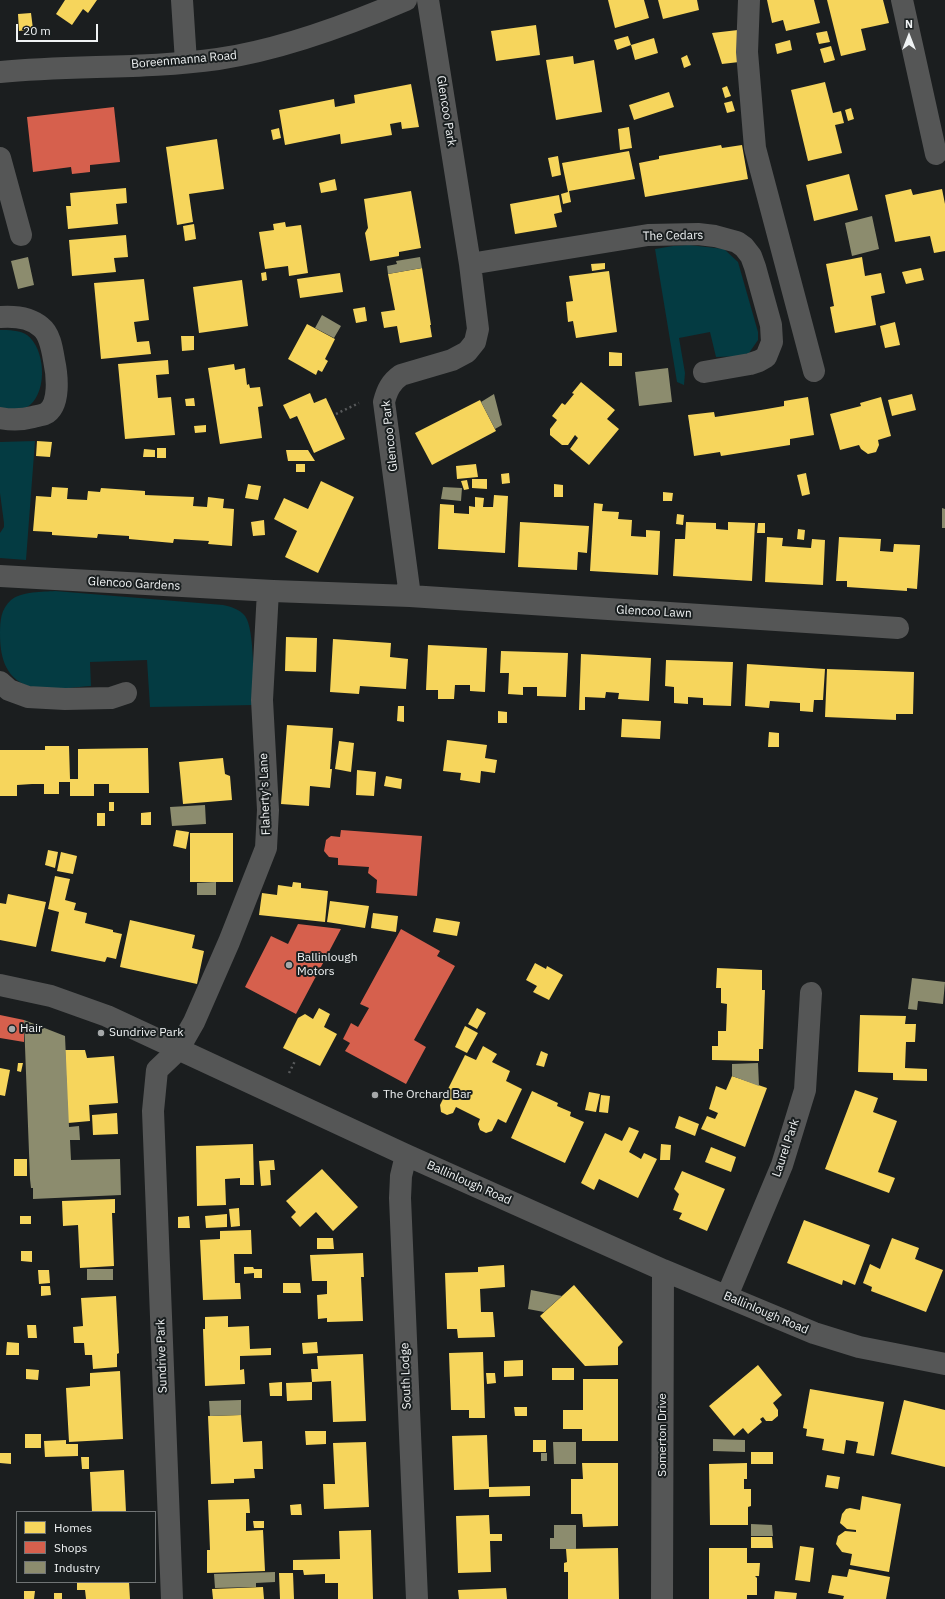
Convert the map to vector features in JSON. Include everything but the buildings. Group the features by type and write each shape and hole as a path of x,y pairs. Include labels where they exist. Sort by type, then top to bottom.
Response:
{"main road":[{"name":"Boreenmanna Road","path":"0,72 217,59 264,49 372,15 406,0"}],"street":[{"path":"182,0 186,62"},
{"name":"Glencoo Park","path":"410,596 384,402 387,389 401,375 452,360 467,352 475,342 478,329 470,264 428,0"},
{"path":"749,0 747,52 754,148 814,371"},
{"path":"902,0 936,154"},
{"path":"0,158 21,235"},
{"name":"The Cedars","path":"470,264 648,235 698,234 715,236 737,242 744,247 753,261 771,325 773,334 772,342 766,356 759,361 704,372"},
{"path":"0,317 20,318 33,321 42,327 51,343 56,368 57,394 54,404 46,414 11,420 0,418"},
{"name":"Glencoo Gardens","path":"0,576 268,591"},
{"path":"268,591 410,596"},
{"name":"Flaherty's Lane","path":"178,1050 194,1022 266,848 268,810 262,700 268,591"},
{"name":"Glencoo Lawn","path":"410,596 898,628"},
{"path":"0,682 9,690 28,697 64,699 111,698 126,693"},
{"name":"Ballinlough Road","path":"0,985 51,996 107,1016 178,1050 663,1270 814,1333 853,1345 945,1364"},
{"name":"Laurel Park","path":"727,1296 782,1165 805,1090 811,993"},
{"name":"Sundrive Park","path":"172,1599 153,1111 157,1070 178,1050"},
{"name":"South Lodge","path":"406,1154 401,1176 400,1198 417,1599"},
{"name":"Somerton Drive","path":"662,1599 663,1270"}],"path":[{"path":"336,414 360,402"},
{"path":"287,1077 295,1060"}],"shaded area":[{"path":"689,245 724,249 738,262 758,332 758,340 749,353 741,356 716,357 710,332 679,338 685,373 684,385 677,382 655,249"},
{"path":"0,330 10,330 24,333 33,341 38,349 41,359 42,380 40,390 36,398 27,407 0,409"},
{"path":"35,441 26,560 0,558 0,533 4,527 4,523 0,493 0,442"},
{"path":"55,591 223,605 238,610 245,616 250,633 253,658 254,705 150,707 147,660 90,662 91,686 42,689 28,686 20,682 9,671 5,664 1,649 0,633 3,611 11,600 21,595 33,592"}],"place":[{"name":"Ballinlough Motors","path":"289,965"},
{"name":"Hair","path":"12,1029"},
{"name":"Sundrive Park","path":"101,1033"},
{"name":"The Orchard Bar","path":"375,1095"}]}
